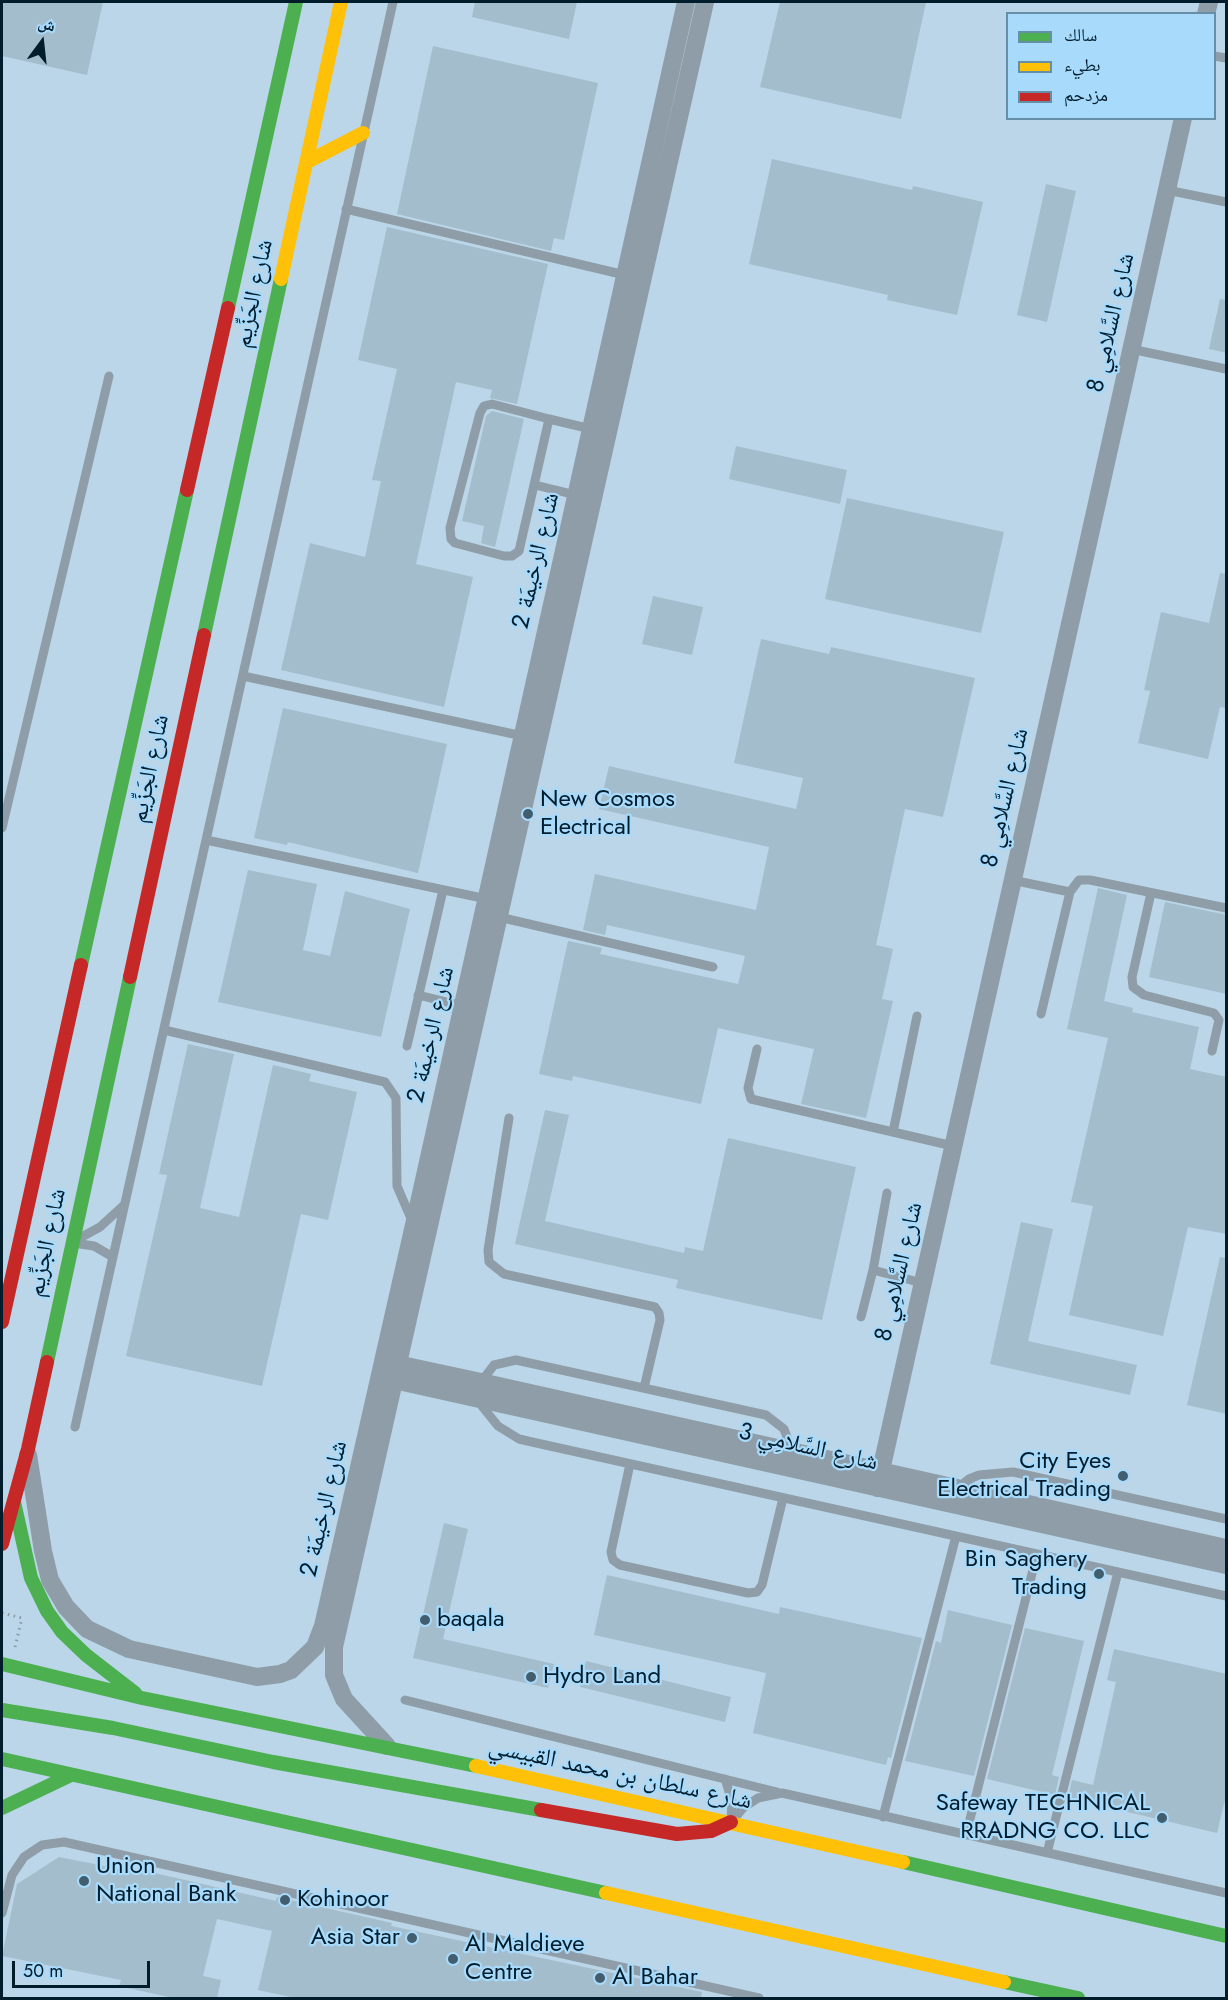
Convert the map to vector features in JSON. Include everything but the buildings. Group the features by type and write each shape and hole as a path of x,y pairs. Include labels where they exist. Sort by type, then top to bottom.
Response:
{"main road":[{"name":"شارع الجَزِّيم","path":"2,1322 296,2"},
{"name":"شارع الجَزِّيم","path":"2,1544 27,1449 341,2"},
{"path":"307,162 363,133"},
{"path":"14,1501 31,1578 47,1611 62,1632 86,1655 142,1698"},
{"name":"شارع سلطان بن محمد القبيسي","path":"6,1665 142,1698 387,1746 730,1822 1227,1936"},
{"path":"2,1710 103,1726 273,1762 677,1834 711,1831 730,1822"},
{"path":"2,1759 1078,1998"},
{"path":"2,1808 71,1775"}],"street":[{"name":"شارع الرخيمَة 2","path":"414,1225 686,2"},
{"name":"شارع الرخيمَة 2","path":"27,1449 43,1551 50,1580 66,1607 87,1629 114,1644 129,1649 246,1675 269,1677 301,1664 315,1647 320,1637 390,1371 499,917 659,218 705,2"},
{"name":"شارع السَّلامِي 8","path":"878,1479 1183,120"},
{"path":"639,214 659,218"},
{"path":"390,1371 418,1246 419,1235 414,1225"},
{"name":"شارع الرخيمَة 2","path":"387,1746 344,1699 334,1675 333,1661 390,1371"},
{"name":"شارع السَّلامِي 3","path":"390,1371 878,1479 1227,1565"},
{"name":"شارع السَّلامِي 3","path":"479,1390 788,1450 878,1479 958,1488 1227,1548"}],"lane":[{"path":"75,1427 393,2"},
{"path":"1167,190 1227,202"},
{"path":"346,209 625,275"},
{"path":"1131,350 1227,369"},
{"path":"2,828 109,376"},
{"path":"549,419 521,547 516,554 504,556 459,546 451,539 450,528 482,409 492,404 591,429"},
{"path":"535,485 576,495"},
{"path":"243,676 523,736"},
{"path":"206,840 487,899"},
{"path":"1041,1014 1070,892 1075,883 1084,879 1227,908"},
{"path":"1012,880 1070,892"},
{"path":"406,1046 443,890"},
{"path":"1151,893 1132,977 1133,987 1144,995 1214,1013 1219,1020 1212,1051"},
{"path":"499,917 713,967"},
{"path":"418,995 463,1005"},
{"path":"893,1132 918,1016"},
{"path":"164,1030 384,1082 396,1098 397,1186 414,1225"},
{"path":"757,1049 748,1092 751,1099 953,1146"},
{"path":"509,1118 488,1250 489,1262 504,1274 655,1307 660,1320 644,1388"},
{"path":"861,1317 873,1270 886,1193"},
{"path":"70,1243 100,1227 125,1203"},
{"path":"70,1243 94,1246 113,1257"},
{"path":"873,1270 922,1283"},
{"path":"788,1450 788,1440 784,1429 766,1415 508,1360 494,1365 479,1390 498,1426 519,1439 1227,1596"},
{"path":"630,1464 612,1552 613,1560 620,1565 748,1593 757,1592 762,1585 783,1498"},
{"path":"958,1488 969,1479 980,1475 1013,1472 1227,1519"},
{"path":"883,1817 956,1536"},
{"path":"966,1835 1037,1554"},
{"path":"1047,1853 1118,1572"},
{"path":"405,1700 883,1817 1227,1893"},
{"path":"725,1779 732,1801 730,1822"},
{"path":"730,1822 750,1803 782,1793"},
{"path":"2,1913 12,1875 24,1857 42,1845 64,1842 759,1998"}],"path":[{"path":"2,1613 22,1618 6,1665"}],"traffic: fast":[{"path":"228,308 296,2"},
{"path":"204,635 281,279"},
{"path":"81,965 187,490"},
{"path":"47,1362 130,977"},
{"path":"14,1502 31,1578 47,1611 62,1632 86,1655 135,1693"},
{"path":"2,1664 142,1698 476,1766"},
{"path":"2,1710 113,1728 273,1762 541,1810"},
{"path":"2,1759 606,1893"},
{"path":"2,1808 71,1775"},
{"path":"903,1862 1226,1936"},
{"path":"1004,1982 1078,1998"}],"traffic: slow":[{"path":"281,279 341,2"},
{"path":"307,162 363,133"},
{"path":"476,1766 903,1862"},
{"path":"606,1893 1004,1982"}],"traffic: jam":[{"path":"187,490 228,308"},
{"path":"130,977 204,635"},
{"path":"2,1322 81,965"},
{"path":"2,1544 28,1449 47,1362"},
{"path":"541,1810 677,1834 711,1831 731,1822"}],"place":[{"name":"New Cosmos Electrical","path":"528,814"},
{"name":"City Eyes Electrical Trading","path":"1123,1476"},
{"name":"Bin Saghery Trading","path":"1099,1574"},
{"name":"baqala","path":"425,1620"},
{"name":"Hydro Land","path":"531,1677"},
{"name":"Safeway TECHNICAL RRADNG CO. LLC","path":"1162,1818"},
{"name":"Union National Bank","path":"84,1881"},
{"name":"Kohinoor","path":"285,1900"},
{"name":"Asia Star","path":"412,1938"},
{"name":"Al Maldieve Centre","path":"453,1959"},
{"name":"Al Bahar","path":"600,1978"}]}
